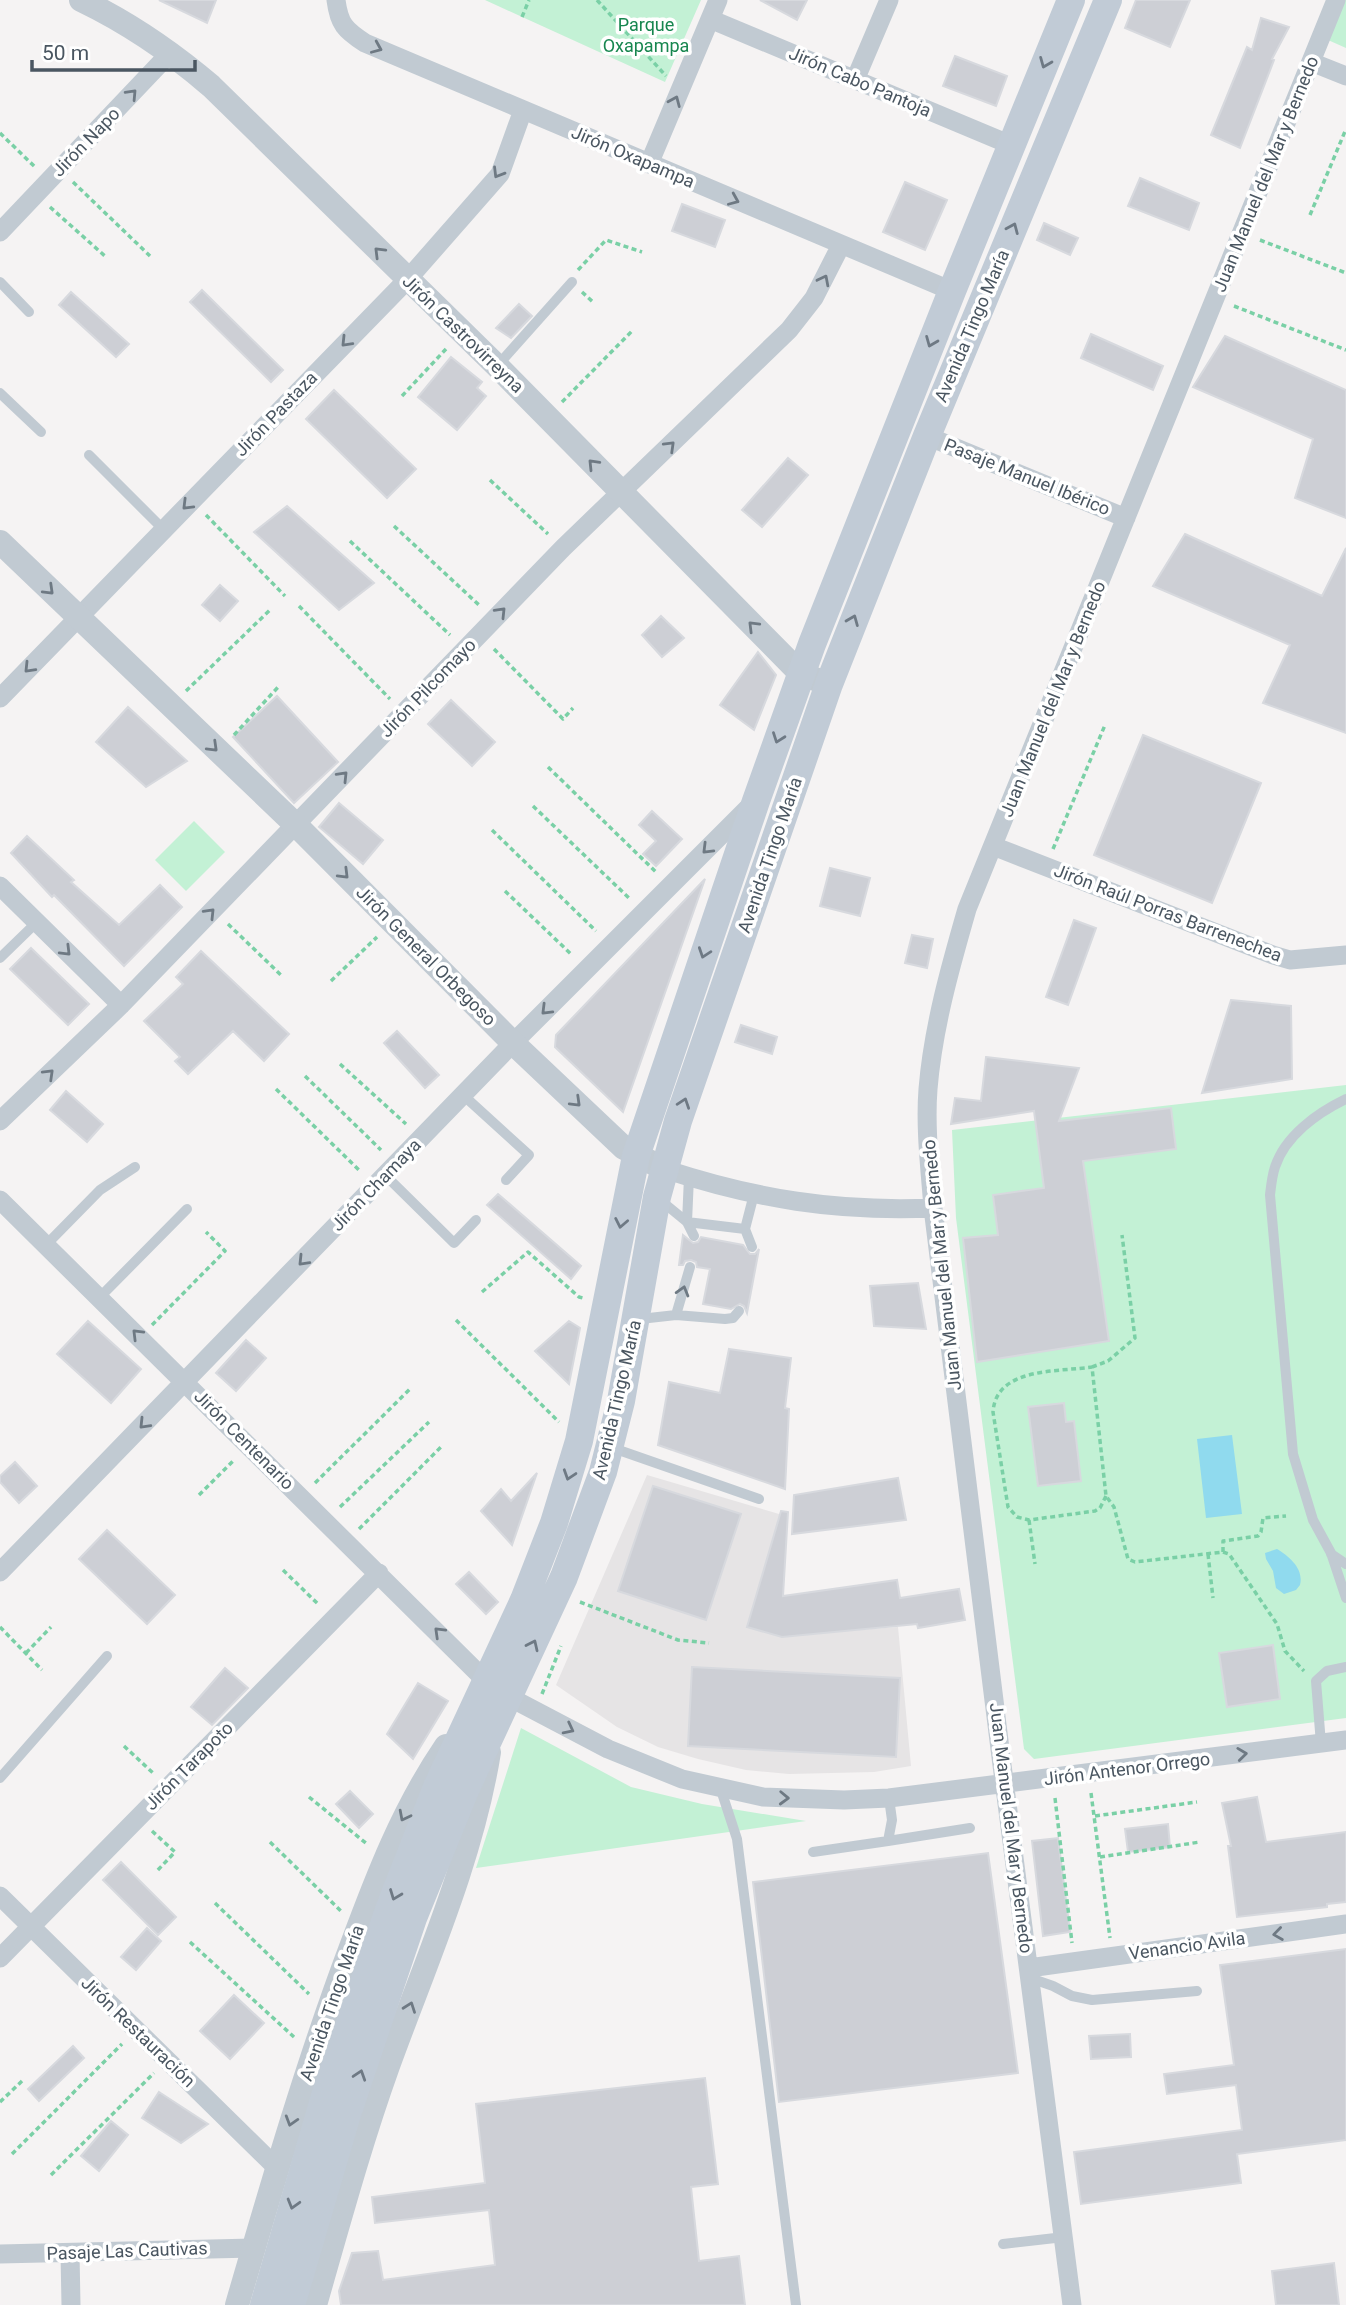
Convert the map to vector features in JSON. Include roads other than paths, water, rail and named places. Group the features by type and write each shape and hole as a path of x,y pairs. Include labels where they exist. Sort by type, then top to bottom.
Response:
{"main road":[{"name":"Avenida Tingo María","path":"291,2305 347,2114 481,1724 498,1689 564,1577 584,1527 596,1444 597,1356 636,1156 801,674 1070,0"},
{"name":"Avenida Tingo María","path":"596,1444 629,1359 657,1197 677,1173 678,1121 829,684 927,436 1108,0"},
{"path":"597,1356 629,1359"},
{"name":"Avenida Tingo María","path":"264,2305 326,2093 366,1971 437,1787 481,1724"}],"street":[{"name":"Jirón Castrovirreyna","path":"81,0 121,20 171,52 211,86 497,366 801,674 829,684"},
{"name":"Jirón Oxapampa","path":"337,0 338,17 347,31 365,43 952,291"},
{"path":"649,164 718,0"},
{"path":"855,80 889,0"},
{"name":"Juan Manuel del Mar y Bernedo","path":"1072,2305 933,1208 928,1090 933,1044 948,975 967,909 1336,0"},
{"name":"Jirón Cabo Pantoja","path":"710,19 1011,145"},
{"name":"Jirón Napo","path":"0,232 171,52"},
{"path":"1311,62 1346,76"},
{"name":"Jirón Pastaza","path":"0,698 407,280 500,174 523,110"},
{"name":"Jirón Pilcomayo","path":"0,1121 121,1005 563,548 789,330 814,298 841,245"},
{"name":"Pasaje Manuel Ibérico","path":"927,436 1126,518"},
{"name":"Jirón General Orbegoso","path":"0,542 296,825 513,1043 624,1148 636,1156 677,1173 798,1203 888,1210 933,1208"},
{"name":"Jirón Chamaya","path":"0,1572 513,1043 756,801"},
{"name":"Jirón Raúl Porras Barrenechea","path":"993,846 1273,955 1290,960 1346,955"},
{"path":"0,886 121,1005"},
{"name":"Jirón Centenario","path":"0,1199 498,1689"},
{"name":"Jirón Tarapoto","path":"0,1958 379,1573"},
{"name":"Jirón Antenor Orrego","path":"498,1689 535,1713 608,1749 682,1779 763,1797 889,1798 1346,1740"},
{"name":"Avenida Tingo María","path":"237,2305 313,2054 384,1859 414,1796 451,1739 481,1724"},
{"name":"Avenida Tingo María","path":"315,2305 387,2070 472,1830 481,1724"},
{"name":"Jirón Restauración","path":"0,1896 277,2168"},
{"name":"Venancio Avila","path":"1030,1973 1074,1962 1346,1924"},
{"name":"Pasaje Las Cautivas","path":"0,2254 253,2248"},
{"path":"70,2253 71,2305"}],"lane":[{"path":"0,282 29,312"},
{"path":"497,366 572,282"},
{"path":"0,393 41,432"},
{"path":"89,455 163,529"},
{"path":"0,958 37,922"},
{"path":"463,1095 530,1155 506,1180"},
{"path":"1346,1099 1330,1107 1286,1145 1274,1168 1270,1195 1293,1454 1313,1520 1331,1553 1346,1598"},
{"path":"46,1245 100,1190 135,1167"},
{"path":"677,1173 687,1222 694,1236"},
{"path":"385,1175 454,1243 476,1220"},
{"path":"752,1247 745,1229 754,1194"},
{"path":"657,1197 687,1222 745,1229"},
{"path":"100,1297 187,1209"},
{"path":"676,1315 690,1266"},
{"path":"636,1320 676,1315 725,1320 733,1318 739,1311"},
{"path":"596,1444 759,1499"},
{"path":"1331,1553 1346,1564"},
{"path":"0,1778 107,1656"},
{"path":"1321,1744 1316,1681 1327,1671 1346,1667"},
{"path":"720,1787 737,1839 796,2305"},
{"path":"888,1840 892,1819 889,1798"},
{"path":"813,1852 970,1828"},
{"path":"1030,1973 1072,1996 1092,2000 1197,1991"},
{"path":"1003,2244 1063,2237"}],"water":[{"path":"1232,1435 1242,1514 1206,1518 1197,1439"},
{"path":"1277,1549 1291,1560 1301,1579 1296,1590 1284,1594 1276,1588 1273,1571 1265,1553"}],"park label":[{"name":"Parque Oxapampa","path":"646,35"}]}
